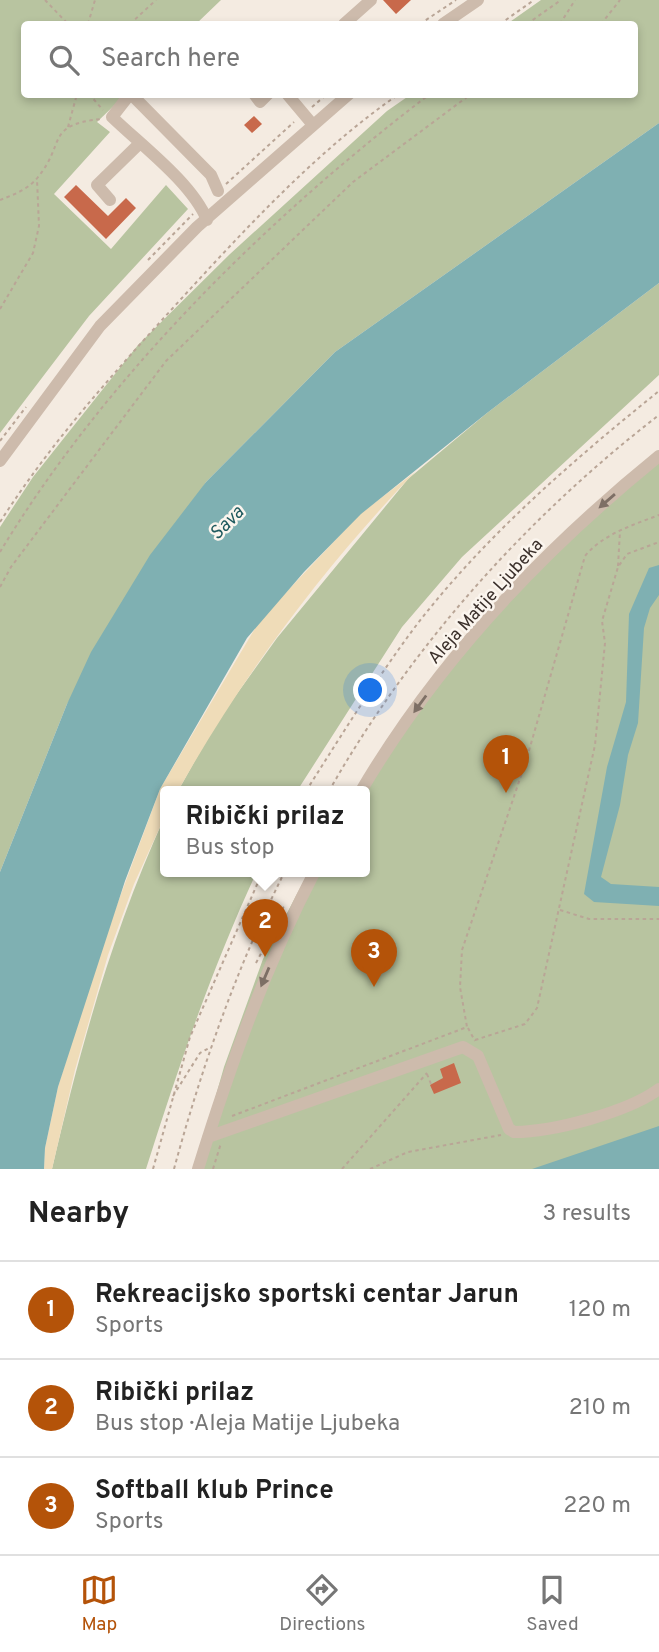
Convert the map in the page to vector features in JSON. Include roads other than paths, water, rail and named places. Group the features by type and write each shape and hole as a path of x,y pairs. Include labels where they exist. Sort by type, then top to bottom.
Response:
{"street":[{"path":"347,21 371,0"},
{"path":"447,21 478,0"},
{"path":"128,98 112,117 186,189 201,206 207,220"},
{"path":"135,98 211,175 218,191"},
{"path":"290,98 313,125"},
{"path":"0,461 100,326 207,220 344,98"},
{"path":"110,200 97,185 139,144"},
{"name":"Aleja Matije Ljubeka","path":"364,786 440,677 493,614 578,527 659,457"},
{"path":"198,1169 261,984 312,877"},
{"path":"208,1137 224,1134 447,1052 474,1045 511,1131 517,1133 615,1113 633,1106 659,1089"}],"water":[{"name":"Sava","path":"659,123 659,283 487,413 361,514 304,572 247,638 160,786 125,881 58,1087 45,1148 44,1169 0,1169 0,872 67,704 91,652 150,555 206,482 335,352"},
{"path":"659,565 659,595 650,608 644,628 638,723 628,755 620,805 601,877 611,884 659,887 659,906 594,902 584,894 607,767 626,702 629,614 649,568"},
{"path":"659,1126 659,1169 532,1169"}],"place":[{"name":"Rekreacijsko sportski centar Jarun","path":"506,793"},
{"name":"Ribički prilaz","path":"265,957"},
{"name":"Softball klub Prince","path":"374,987"}]}
